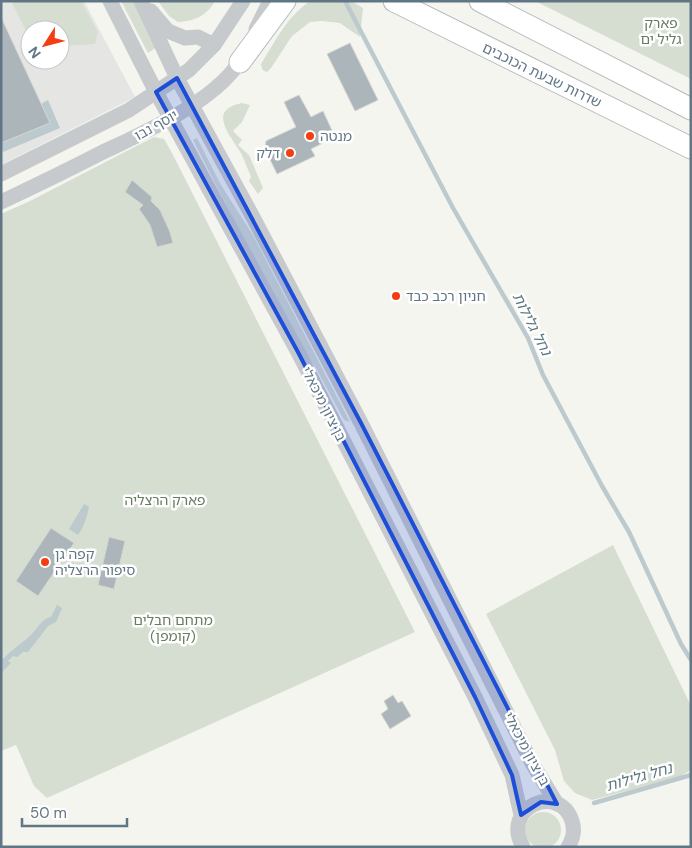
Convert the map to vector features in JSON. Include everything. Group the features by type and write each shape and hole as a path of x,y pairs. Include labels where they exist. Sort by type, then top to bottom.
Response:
{"main road":[{"path":"240,62 285,1"},
{"name":"שדרות שבעת הכוכבים","path":"394,1 691,148"},
{"path":"480,1 691,109"}],"street":[{"name":"בן ציון מיכאלי","path":"110,1 156,92 299,354 476,698 512,775 521,815 517,830 523,847"},
{"name":"בן ציון מיכאלי","path":"142,1 177,78 365,431 532,763 557,804 566,810 573,822 573,837 568,847"},
{"path":"142,1 168,31 185,38 198,37 214,45"},
{"name":"יוסף נבו","path":"1,174 129,110 189,70 214,45 243,1"},
{"name":"יוסף נבו","path":"1,202 143,133 209,94 240,62 270,1"},
{"path":"521,815 533,804 549,801 557,804"}],"highlighted area":[{"path":"177,78 361,423 557,804 541,802 521,815 512,775 475,697 299,354 156,92"}],"shaded area":[{"path":"1,1 84,1 135,97 1,165"},
{"path":"48,100 60,128 3,152 1,143 50,123 41,104"},
{"path":"84,504 89,507 78,535 69,529"},
{"path":"57,605 62,608 56,622 48,626 28,652 23,652 17,657 13,656 8,661 11,663 1,673 1,661 31,635 42,622 51,617"}],"green space":[{"path":"11,1 81,1 98,32 95,44 70,45 70,20 20,20"},
{"path":"121,1 134,1 157,47 148,53"},
{"path":"158,1 215,1 200,17 178,22 169,16"},
{"path":"310,1 351,1 363,8 360,37 340,23 310,22 292,36 271,68 267,72 264,71 261,64 277,38 294,15"},
{"name":"פארק גליל ים","path":"535,1 691,1 691,79"},
{"path":"242,103 250,105 242,122 233,131 242,140 238,145 249,155 263,188 258,194 249,181 251,177 242,155 224,125 223,118 225,112 231,107"},
{"name":"פארק הרצליה","path":"154,137 164,139 172,153 415,632 47,798 34,786 16,745 1,751 1,214"},
{"path":"197,138 221,185 254,237 350,422 344,420 316,368 296,341 193,140"},
{"path":"613,545 691,706 691,770 679,777 592,800 575,793 564,781 555,750 486,614"},
{"path":"543,812 550,813 556,817 560,823 560,837 556,843 550,847 543,848 536,847 530,843 526,837 525,830 526,823 530,817 536,813"}],"building":[{"path":"1,17 20,58 20,70 26,70 50,123 1,143"},
{"path":"350,43 378,100 355,111 327,54"},
{"path":"299,95 311,117 323,111 335,137 311,149 315,156 277,174 265,149 266,141 296,127 284,102"},
{"path":"132,180 152,197 151,201 160,210 173,243 157,247 150,225 139,209 143,205 125,192"},
{"name":"קפה גן סיפור הרצליה","path":"51,528 74,543 38,596 16,581"},
{"path":"109,537 125,541 114,589 98,585"},
{"path":"393,695 398,703 402,701 411,716 390,729 381,714 388,709 384,701"}],"waterway":[{"name":"נחל גלילות","path":"345,1 453,208 528,338 543,375 602,486 629,532 681,644 691,660"},
{"name":"נחל גלילות","path":"594,803 691,775"}],"place":[{"name":"מנטה","path":"310,136"},
{"name":"דלק","path":"290,153"},
{"name":"חניון רכב כבד","path":"396,296"},
{"name":"קפה גן סיפור הרצליה","path":"45,562"}],"park label":[{"name":"מתחם חבלים (קומפן)","path":"173,628"}]}
